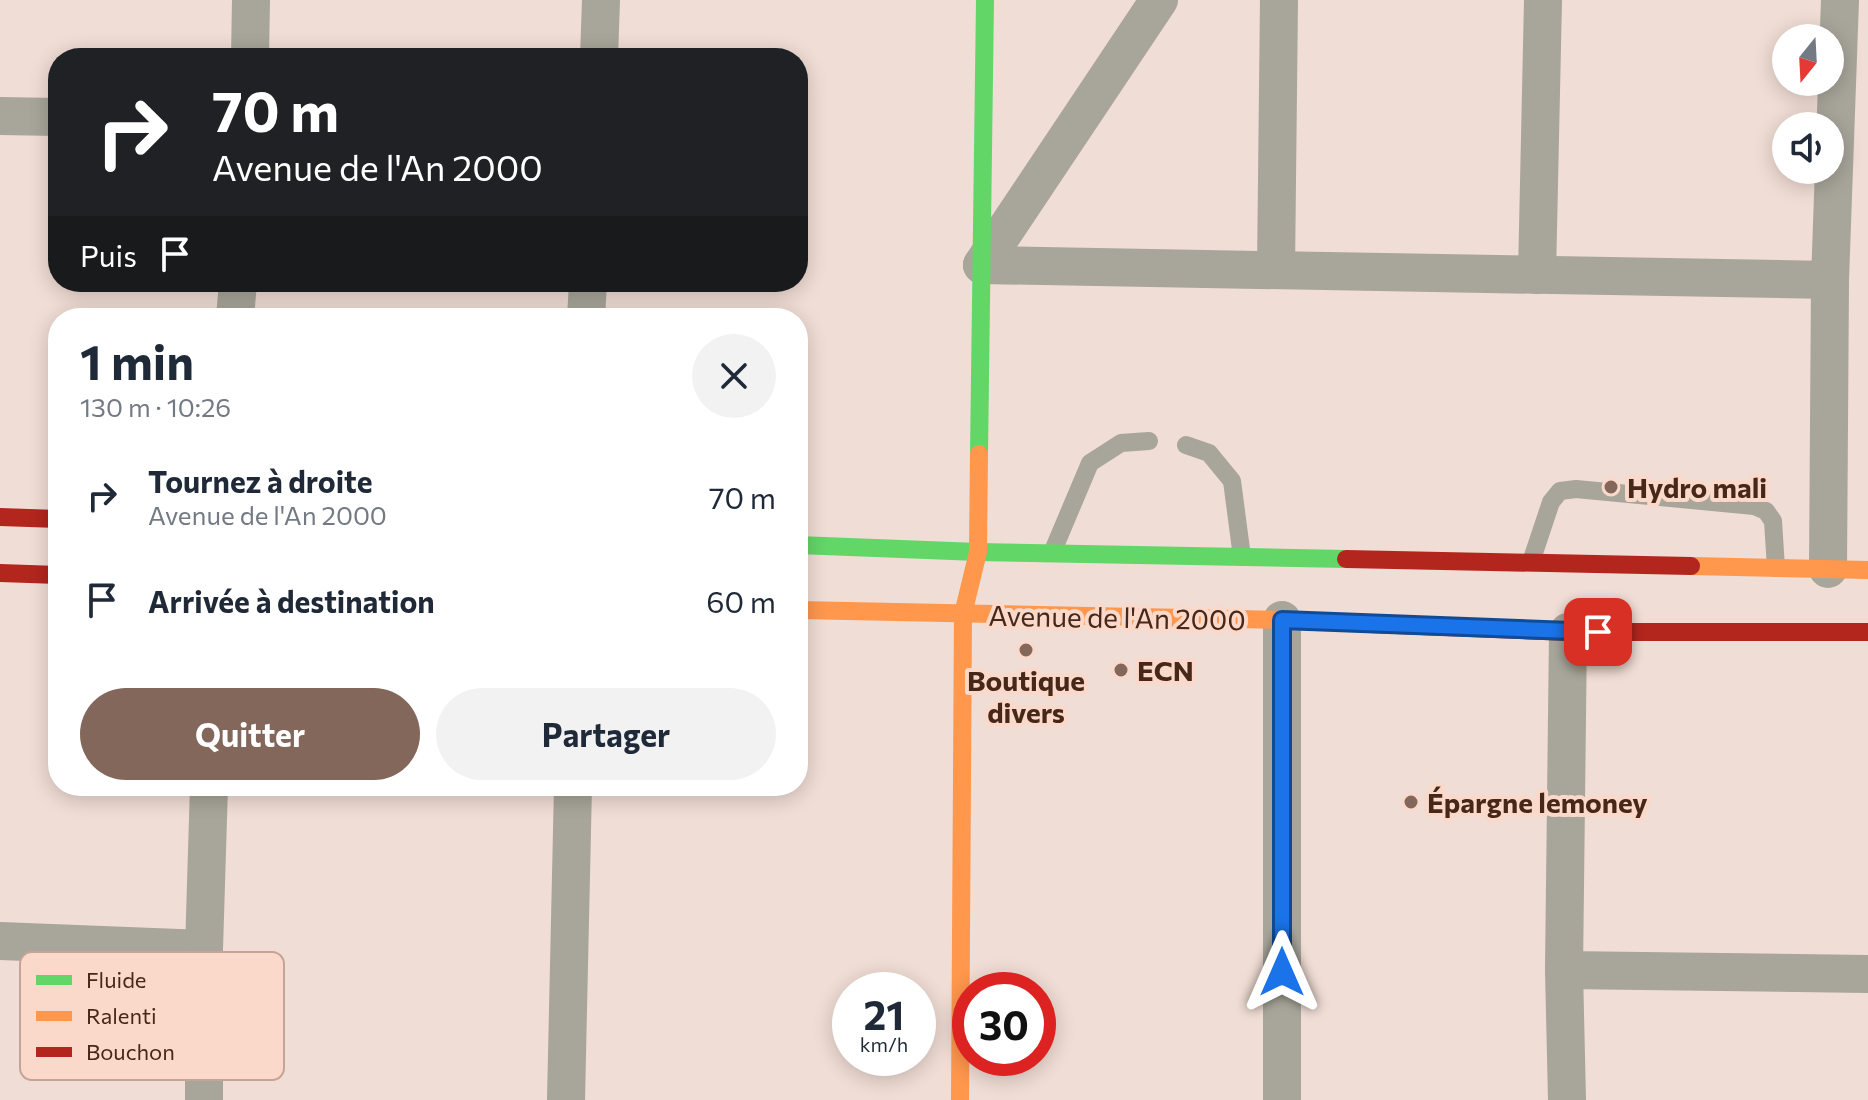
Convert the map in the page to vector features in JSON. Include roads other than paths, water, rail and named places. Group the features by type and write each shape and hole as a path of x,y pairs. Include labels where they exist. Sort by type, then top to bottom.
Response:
{"main road":[{"path":"960,1100 963,614 978,552 985,0"},
{"path":"0,517 48,519"},
{"path":"808,545 978,552 1868,570"},
{"path":"0,573 48,575"},
{"name":"Avenue de l'An 2000","path":"808,610 1282,620 1568,632 1868,632"}],"street":[{"path":"250,48 251,0"},
{"path":"599,48 601,0"},
{"path":"982,265 1159,0"},
{"path":"1276,270 1279,0"},
{"path":"1537,275 1543,0"},
{"path":"1828,569 1830,280 1840,0"},
{"path":"0,116 48,117"},
{"path":"982,265 1830,280"},
{"path":"1282,620 1282,1100"},
{"path":"1567,1100 1564,970 1568,632"},
{"path":"0,941 204,949 209,796"},
{"path":"566,1100 573,796"},
{"path":"1564,970 1868,974"}],"lane":[{"path":"1052,553 1090,463 1121,443 1149,441"},
{"path":"1186,445 1209,453 1232,481 1242,557"},
{"path":"1530,563 1551,502 1560,491 1576,489 1754,506 1766,511 1773,521 1776,568"}],"place":[{"name":"Hydro mali","path":"1611,487"},
{"name":"Boutique divers","path":"1026,650"},
{"name":"ECN","path":"1121,670"},
{"name":"Épargne lemoney","path":"1411,802"}]}
